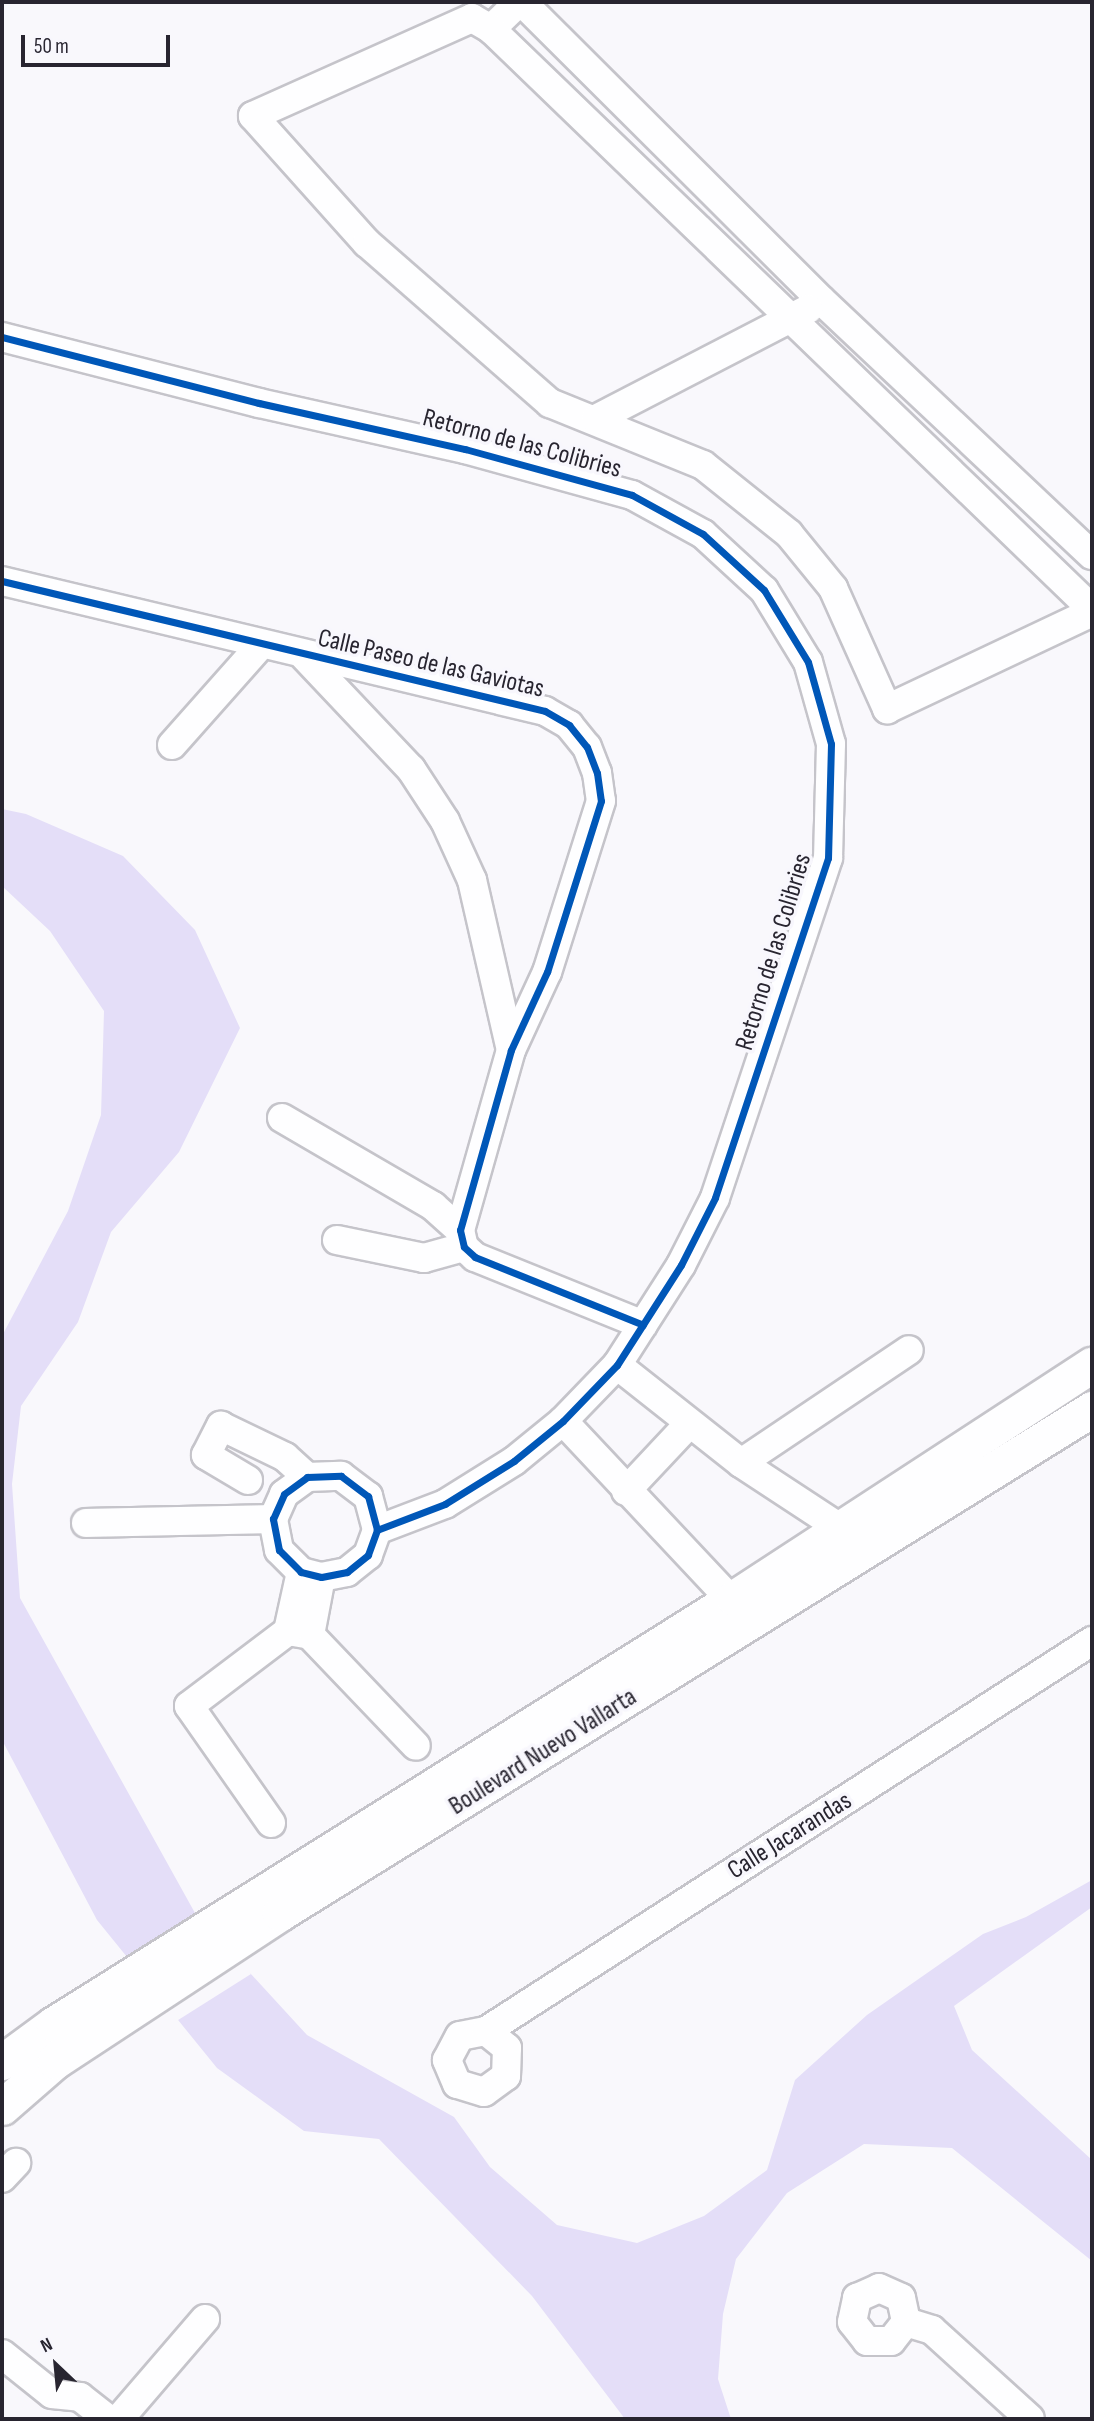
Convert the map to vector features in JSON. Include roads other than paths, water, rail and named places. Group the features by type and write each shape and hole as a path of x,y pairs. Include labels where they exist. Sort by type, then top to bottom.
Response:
{"main road":[{"name":"Boulevard Nuevo Vallarta","path":"2,2062 114,2005 742,1611 849,1542 1092,1365"},
{"name":"Boulevard Nuevo Vallarta","path":"849,1542 1092,1409"},
{"name":"Boulevard Nuevo Vallarta","path":"2,2107 55,2062 114,2005"}],"street":[{"path":"491,29 520,2 821,300 1092,555"},
{"path":"472,18 491,29 793,319 1092,610 887,709 833,588 802,547 718,474 596,419 550,403 479,344 452,314 366,243 253,116 472,18"},
{"path":"596,419 793,319 821,300"},
{"name":"Retorno de las Colibries","path":"2,337 259,403 465,449 632,495 703,534 764,590 808,663 831,744 828,858 715,1198 643,1325 617,1364 563,1421 514,1461 445,1504 377,1530"},
{"name":"Calle Paseo de las Gaviotas","path":"2,581 260,646 545,711 569,725 587,747 597,773 601,801 547,972 511,1050 462,1238"},
{"path":"172,745 260,646"},
{"name":"Calle Paseo de las Gaviotas","path":"304,656 411,769 445,821 472,880 511,1050"},
{"path":"282,1118 433,1206 475,1257 643,1325"},
{"path":"337,1240 424,1258 462,1238"},
{"path":"741,1464 909,1350"},
{"path":"617,1364 741,1464 849,1542"},
{"path":"563,1421 626,1491 742,1611"},
{"path":"626,1491 689,1424"},
{"path":"248,1480 206,1455 221,1426 285,1457 307,1477"},
{"path":"341,1476 368,1496 377,1530 368,1555 347,1572 311,1575 279,1550 273,1519 284,1494 307,1477 341,1476"},
{"path":"86,1523 273,1519"},
{"path":"271,1823 189,1706 299,1633 311,1575"},
{"path":"299,1633 416,1746"},
{"name":"Calle Jacarandas","path":"486,2031 1092,1641"},
{"path":"119,2419 205,2319"},
{"path":"906,2322 932,2330 1030,2419"},
{"path":"2,2354 52,2395 80,2397 108,2419"}]}
